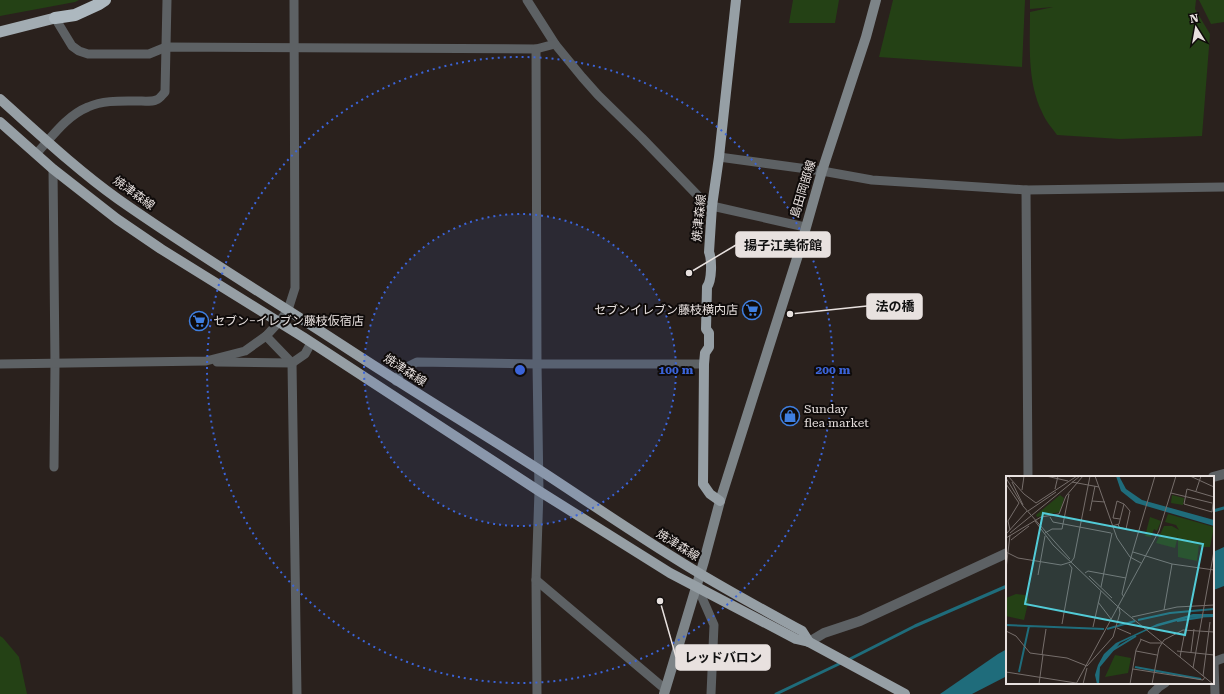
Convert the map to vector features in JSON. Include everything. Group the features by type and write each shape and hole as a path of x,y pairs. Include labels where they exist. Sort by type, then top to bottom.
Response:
{"highway":[{"path":"0,32 54,18 75,15 105,0"}],"main road":[{"name":"焼津森線","path":"720,501 710,494 702,484 704,364 705,354 709,347 709,333 706,329 707,287 710,282 711,257 709,252 712,206 719,157 736,0"},
{"name":"島田岡部線","path":"664,692 697,586 720,501 806,227 822,171 866,37 876,0"},
{"name":"焼津森線","path":"0,99 116,198 396,381 700,574 802,632 809,642"},
{"name":"焼津森線","path":"0,122 53,169 123,223 192,269 279,322 539,491 670,573 796,639 809,642 903,693"}],"street":[{"path":"36,154 66,121 77,112 89,106 113,102 154,101 160,98 165,92 167,0"},
{"path":"206,361 245,352 266,336 288,310 295,288 294,0"},
{"path":"527,0 555,44 582,78 703,201 712,206 806,227"},
{"path":"54,18 72,46 79,51 88,54 149,54 166,47 536,49 555,44"},
{"path":"536,49 539,491 536,580 536,694"},
{"path":"719,157 822,171 872,180 1026,190 1224,187"},
{"path":"53,169 55,364 54,467"},
{"path":"1026,190 1028,476"},
{"path":"266,336 292,363 297,694"},
{"path":"0,364 206,361 292,363 304,354 310,343"},
{"path":"396,381 404,369 417,362 704,364"},
{"path":"1214,478 1224,474"},
{"path":"809,642 824,633 860,621 1006,553"},
{"path":"536,580 664,692"},
{"path":"697,586 714,625 711,694"},
{"path":"1215,694 1214,662 1224,658"},
{"path":"1152,694 1164,684"}],"green space":[{"path":"0,0 79,0 0,16"},
{"path":"793,0 839,0 835,23 789,23"},
{"path":"893,0 1025,0 1022,67 879,57"},
{"path":"1030,0 1196,0 1195,9 1210,34 1202,136 1120,139 1057,135 1045,118 1037,100 1030,63 1030,12 1053,7 1030,9"},
{"path":"1199,0 1224,0 1224,22 1211,24"},
{"path":"0,636 19,657 27,694 0,694"}],"water":[{"path":"1224,547 1224,568 1214,572 1214,552"},
{"path":"1006,650 1006,677 972,694 940,694"}],"waterway":[{"path":"1214,511 1224,508"},
{"path":"1214,580 1224,576"},
{"path":"848,660 915,626 1006,586"},
{"path":"776,694 843,662"}],"place":[{"name":"揚子江美術館","path":"689,273"},
{"name":"セブンイレブン藤枝横内店","path":"752,310"},
{"name":"法の橋","path":"790,314"},
{"name":"セブン−イレブン藤枝仮宿店","path":"199,321"},
{"name":"Sunday flea market","path":"790,416"},
{"name":"レッドバロン","path":"660,601"}]}
